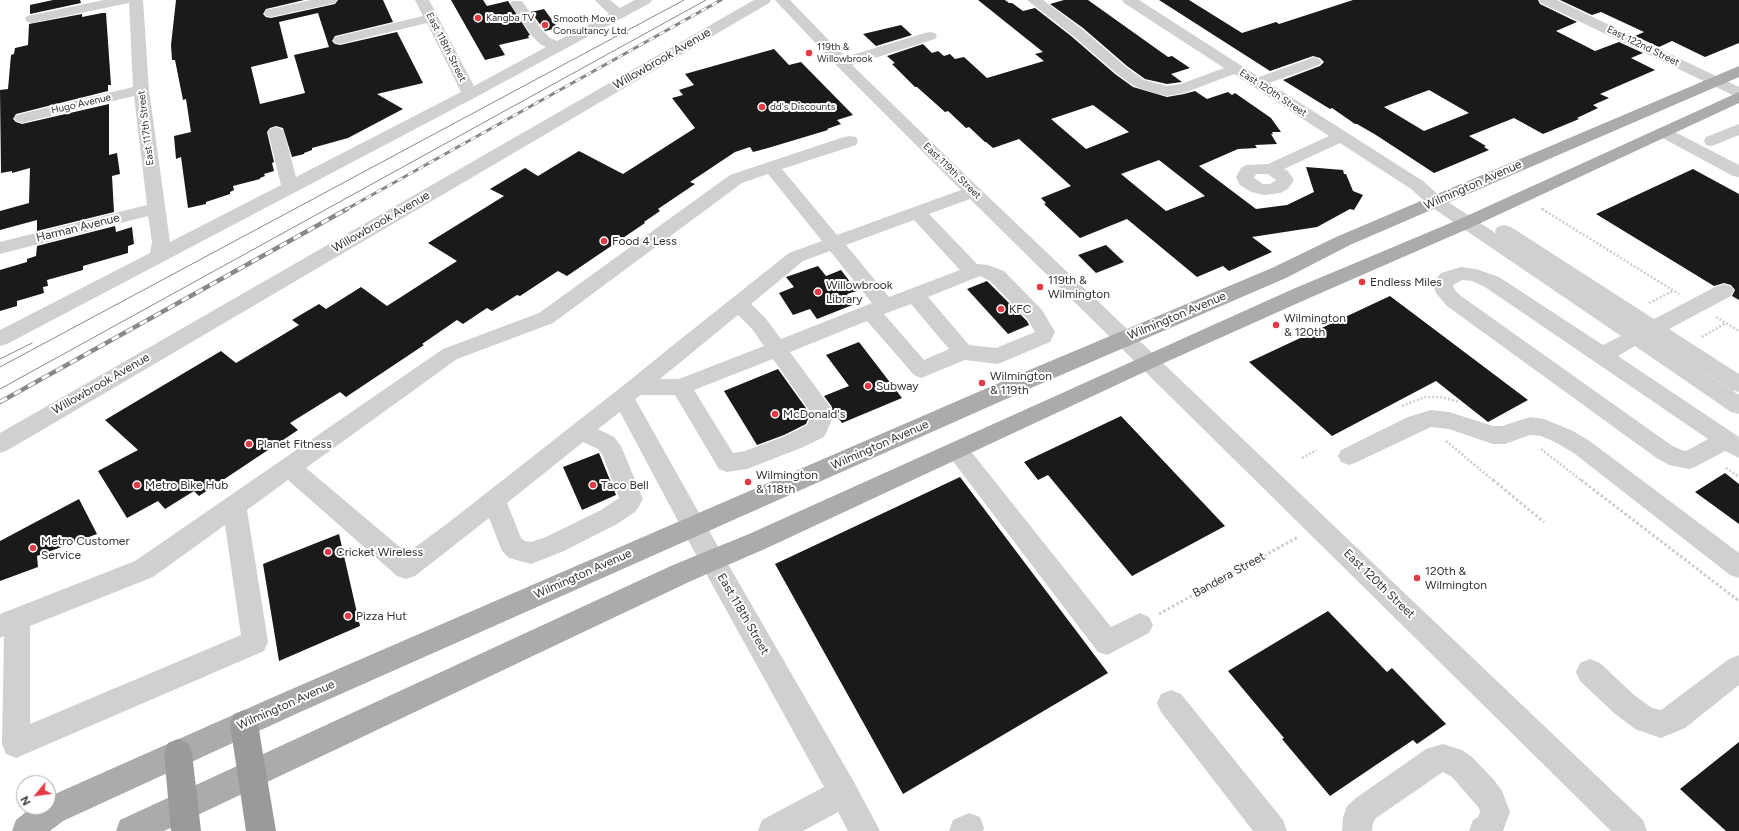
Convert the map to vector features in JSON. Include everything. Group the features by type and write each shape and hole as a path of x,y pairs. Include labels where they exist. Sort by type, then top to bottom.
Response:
{"highway":[{"path":"244,724 261,831"},
{"path":"178,753 185,819"}],"main road":[{"name":"Wilmington Avenue","path":"27,831 52,810 178,753 694,526 1279,273 1344,241 1739,71"},
{"path":"131,831 185,819 252,775 712,560 758,541 1288,299 1474,219 1739,98"}],"street":[{"path":"32,19 124,0"},
{"name":"East 117th Street","path":"136,0 141,90 161,242 159,256"},
{"path":"272,13 330,0"},
{"name":"East 118th Street","path":"422,0 470,94"},
{"path":"602,0 619,14"},
{"path":"0,339 470,94 645,0"},
{"name":"Willowbrook Avenue","path":"0,444 52,412 764,0"},
{"name":"East 119th Street","path":"782,0 842,63 1124,339"},
{"path":"1034,0 1077,32 1121,70 1139,83 1152,88 1167,91 1184,88 1235,69"},
{"name":"East 120th Street","path":"1129,0 1417,185 1444,199 1644,333"},
{"name":"East 122nd Street","path":"1546,0 1739,94"},
{"path":"517,4 537,33 545,41 557,47"},
{"path":"340,40 431,18"},
{"path":"842,63 930,36"},
{"path":"1256,83 1314,62"},
{"name":"Hugo Avenue","path":"22,118 141,90"},
{"path":"1712,141 1739,129"},
{"path":"276,132 284,167 291,188"},
{"path":"1663,132 1739,172"},
{"path":"1271,169 1340,136"},
{"path":"234,506 255,642 16,744 9,622 144,569 450,354 546,318 736,179 850,141"},
{"path":"630,392 681,387 878,309 980,270 988,271 997,276 1035,315 1045,332 1043,337 998,356 963,352 921,370 878,309 834,243 771,167"},
{"path":"289,467 406,568 457,530 796,258 973,192"},
{"name":"Harman Avenue","path":"0,248 156,208"},
{"path":"917,212 973,272"},
{"path":"1461,273 1476,275 1505,290 1732,445 1689,460 1677,459 1663,451 1454,301 1446,293 1443,284 1448,278 1461,273"},
{"path":"1602,356 1724,291"},
{"path":"923,292 963,352"},
{"path":"681,387 727,463 747,460 816,431 821,419 820,408 779,349 759,324 738,304"},
{"path":"1644,333 1739,384"},
{"path":"1644,333 1739,406"},
{"name":"East 120th Street","path":"1124,339 1632,831"},
{"name":"East 118th Street","path":"630,392 694,526 712,560 865,831"},
{"path":"1349,456 1416,423 1431,418 1449,421 1493,435 1505,435 1517,428 1530,426 1544,428 1565,436 1583,448 1739,567"},
{"path":"494,500 511,544 518,551 531,553 575,534 609,517 628,505 631,499 613,452 606,443 580,431"},
{"path":"957,450 1107,643 1140,625"},
{"path":"1590,672 1624,704 1644,720 1661,724 1675,718 1739,668"},
{"path":"1171,703 1272,831"},
{"path":"1356,831 1358,817 1366,808 1436,759 1443,758 1452,760 1462,767 1484,790 1492,801 1495,812 1487,829"},
{"path":"773,831 844,792"}],"path":[{"path":"1539,207 1739,331"},
{"path":"1643,306 1673,290"},
{"path":"1696,340 1726,323"},
{"path":"1446,440 1544,522"},
{"path":"1537,446 1739,601"},
{"path":"1302,458 1317,450"},
{"path":"1726,468 1739,477"},
{"name":"Bandera Street","path":"1140,625 1318,526"}],"building":[{"path":"53,0 80,0 81,3 30,14 30,5"},
{"path":"176,0 304,0 266,9 263,14 266,17 271,18 335,4 338,0 383,0 393,22 335,36 332,41 335,44 340,45 397,32 423,83 377,94 403,109 348,138 312,148 312,150 304,154 292,157 283,128 276,126 270,128 267,132 274,162 272,163 274,171 264,174 265,176 260,179 233,186 234,190 230,192 230,194 206,202 206,204 188,208 181,157 176,159 174,136 191,132 186,99 183,100 175,60 172,60 171,45","holes":["318,13 329,47 294,55 305,93 260,104 251,67 288,58 279,22"]},
{"path":"451,0 483,0 487,6 508,1 530,35 528,36 529,38 499,45 505,55 485,60"},
{"path":"978,0 1005,0 1023,11 1035,8 1133,87 1167,97 1195,91 1207,99 1228,92 1232,95 1235,93 1271,118 1281,132 1272,132 1273,134 1271,134 1277,144 1255,145 1257,148 1238,149 1199,166 1256,209 1287,205 1314,192 1306,167 1343,170 1353,191 1363,195 1354,210 1350,209 1317,227 1252,237 1272,252 1229,271 1223,266 1197,277 1127,219 1080,238 1044,204 1046,203 1041,198 1071,186 1019,139 993,148 969,127 966,128 948,111 945,112 917,87 915,87 892,64 895,63 887,56 923,44 932,53 938,51 944,56 950,54 955,59 964,57 987,78 1044,61 1035,54 1043,52","holes":["1093,105 1129,132 1086,149 1051,119","1159,160 1205,196 1166,211 1121,174"]},
{"path":"1064,0 1088,0 1168,57 1172,56 1190,68 1171,74 1182,82 1167,84 1145,79 1127,66 1083,28 1050,4"},
{"path":"1159,0 1189,0 1242,33 1276,22 1279,24 1353,0 1538,0 1540,4 1577,22 1556,31 1595,51 1619,42 1643,53 1631,58 1655,70 1600,94 1609,98 1593,105 1598,108 1577,118 1579,119 1543,134 1514,118 1469,136 1486,146 1484,147 1489,150 1434,173 1376,135 1355,124 1332,108 1330,109 1283,80 1320,66 1324,62 1320,58 1313,56 1270,71","holes":["1429,90 1469,113 1424,131 1384,107"]},
{"path":"1560,0 1739,0 1739,43 1705,57 1672,41 1659,47 1635,36 1644,32 1601,12 1592,15"},
{"path":"544,9 558,28 545,31 531,12"},
{"path":"106,13 111,85 108,85 108,91 16,114 13,119 22,124 109,104 109,155 117,153 120,174 112,176 114,212 37,231 37,220 0,230 0,211 29,203 30,168 12,173 12,171 1,173 0,90 8,89 11,55 14,54 15,48 28,45 29,24 82,14 82,17"},
{"path":"901,25 912,35 876,46 863,34"},
{"path":"774,49 789,65 801,62 853,115 837,120 841,124 827,129 828,130 753,152 750,147 735,152 690,182 695,184 658,209 660,211 644,222 645,223 567,276 558,271 520,296 517,295 492,311 487,308 463,324 457,320 422,344 424,345 346,397 340,392 290,423 298,430 199,496 194,491 165,509 158,501 127,518 98,471 138,450 105,420 221,351 236,363 299,325 292,320 319,304 326,309 361,287 387,306 457,261 428,243 504,196 490,189 525,168 538,176 579,151 623,174 695,128 672,98 683,95 679,90 694,85 685,74"},
{"path":"1693,169 1739,194 1739,300 1732,296 1735,290 1731,285 1724,283 1714,286 1596,214"},
{"path":"115,226 116,232 132,227 134,244 128,246 128,253 83,266 83,270 47,280 48,286 43,287 44,293 17,301 17,306 0,311 0,270 27,262 27,259 36,256 37,246"},
{"path":"1106,245 1124,262 1096,273 1078,255"},
{"name":"Willowbrook Library","path":"818,266 826,276 841,270 857,291 847,294 855,304 817,319 810,309 793,315 779,293 794,287 786,277"},
{"name":"KFC","path":"987,281 1027,321 1029,325 1008,334 967,289"},
{"path":"1390,296 1528,400 1488,422 1436,381 1332,436 1249,362"},
{"path":"859,342 902,398 842,423 836,415 833,416 832,407 824,396 849,386 826,355"},
{"name":"McDonald's","path":"778,369 808,411 808,419 806,424 784,435 757,445 724,391"},
{"path":"1121,416 1225,526 1132,576 1048,475 1038,480 1024,462"},
{"name":"Taco Bell","path":"599,453 616,495 582,510 563,467"},
{"path":"1725,473 1739,484 1739,524 1695,492"},
{"path":"960,477 1108,673 903,794 775,564"},
{"name":"Metro Customer Service","path":"79,499 97,534 37,556 38,567 0,581 0,541"},
{"path":"339,534 360,626 279,661 263,564"},
{"path":"1328,611 1387,672 1392,668 1446,724 1417,744 1413,740 1330,796 1228,671"},
{"path":"1739,742 1739,831 1726,831 1680,789"}],"tram line":[{"path":"0,367 684,0"},
{"path":"0,389 706,0"},
{"path":"0,359 32,343"}],"railway":[{"path":"345,210 721,0"},
{"path":"0,402 347,209"}],"place":[{"name":"Kangba TV","path":"478,18"},
{"name":"Smooth Move Consultancy Ltd.","path":"545,25"},
{"name":"119th & Willowbrook","path":"809,53"},
{"name":"dd's Discounts","path":"762,107"},
{"name":"Food 4 Less","path":"604,241"},
{"name":"Endless Miles","path":"1362,282"},
{"name":"119th & Wilmington","path":"1040,287"},
{"name":"Willowbrook Library","path":"818,292"},
{"name":"KFC","path":"1001,309"},
{"name":"Wilmington & 120th","path":"1276,325"},
{"name":"Wilmington & 119th","path":"982,383"},
{"name":"Subway","path":"868,386"},
{"name":"McDonald's","path":"775,414"},
{"name":"Planet Fitness","path":"249,444"},
{"name":"Wilmington & 118th","path":"748,482"},
{"name":"Metro Bike Hub","path":"137,485"},
{"name":"Taco Bell","path":"593,485"},
{"name":"Metro Customer Service","path":"33,548"},
{"name":"Cricket Wireless","path":"328,552"},
{"name":"120th & Wilmington","path":"1417,578"},
{"name":"Pizza Hut","path":"348,616"}]}
